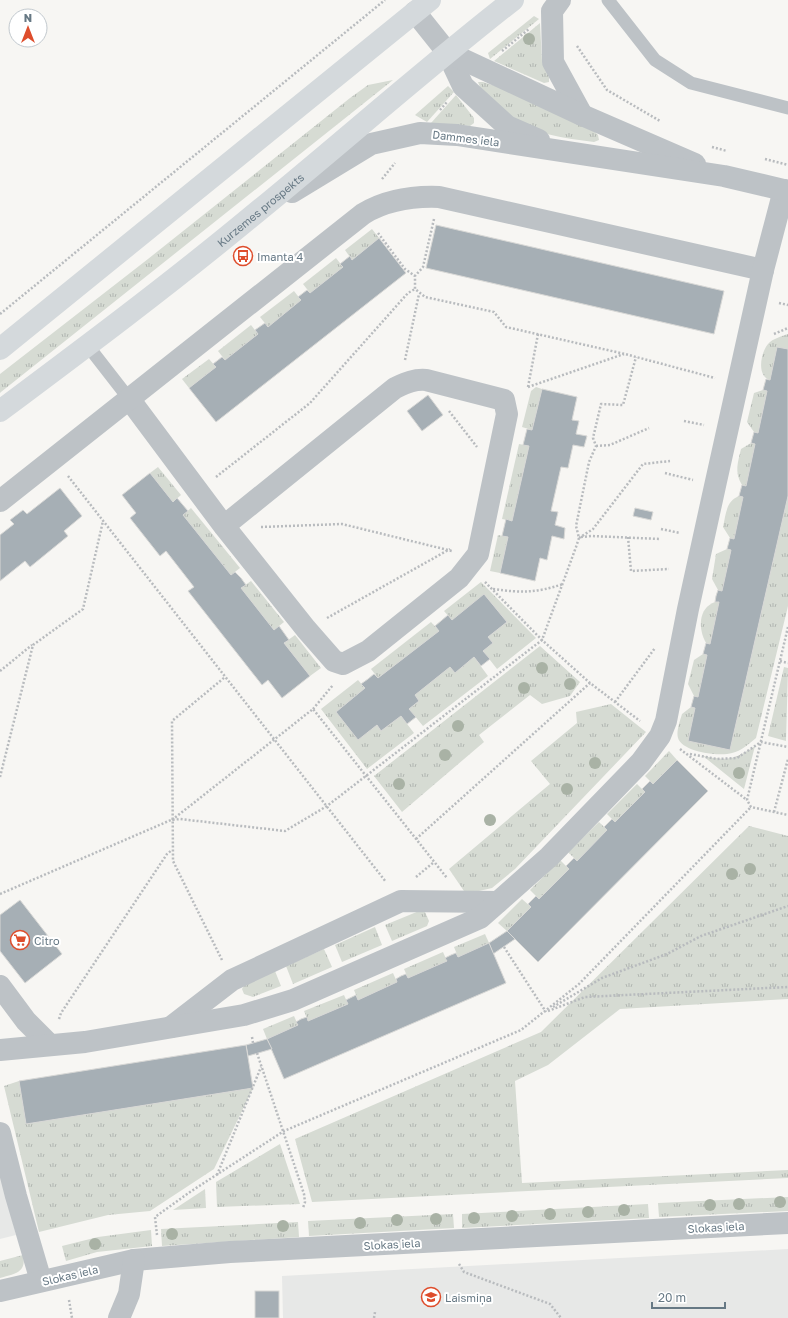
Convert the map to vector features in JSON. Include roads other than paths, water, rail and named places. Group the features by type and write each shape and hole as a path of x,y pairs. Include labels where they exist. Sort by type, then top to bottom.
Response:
{"main road":[{"name":"Kurzemes prospekts","path":"0,411 88,346 246,221 447,52 513,0"},
{"path":"0,349 423,6"}],"street":[{"path":"560,0 552,11 553,62 582,115"},
{"name":"Dammes iela","path":"423,6 463,86 507,126 564,152"},
{"name":"Dammes iela","path":"447,52 582,115 724,176"},
{"name":"Dammes iela","path":"246,221 371,144 420,133 457,134 724,176 786,190"},
{"path":"0,1050 50,1044 85,1042 244,1015 293,1000 480,918 549,857 641,762 660,736 666,721 688,609 763,270 786,190"},
{"path":"0,501 130,400 363,214 385,203 401,199 426,196 439,197 763,270"},
{"path":"130,400 224,526 306,629 334,661 343,664 368,651 459,578 478,554 507,414 504,400 426,380 417,379 407,382 395,388 224,526"},
{"path":"168,1029 232,980 401,901 498,902"},
{"path":"0,986 26,1021 50,1044"},
{"path":"0,1133 16,1196 42,1281"},
{"name":"Slokas iela","path":"0,1291 134,1260 230,1252 788,1223"},
{"path":"119,1318 129,1294 134,1260"}],"lane":[{"path":"608,0 655,60 691,83 788,108"},
{"path":"88,346 130,400"}],"place":[{"name":"Imanta 4","path":"243,256"},
{"name":"Citro","path":"20,940"},
{"name":"Laismiņa","path":"431,1297"}]}
